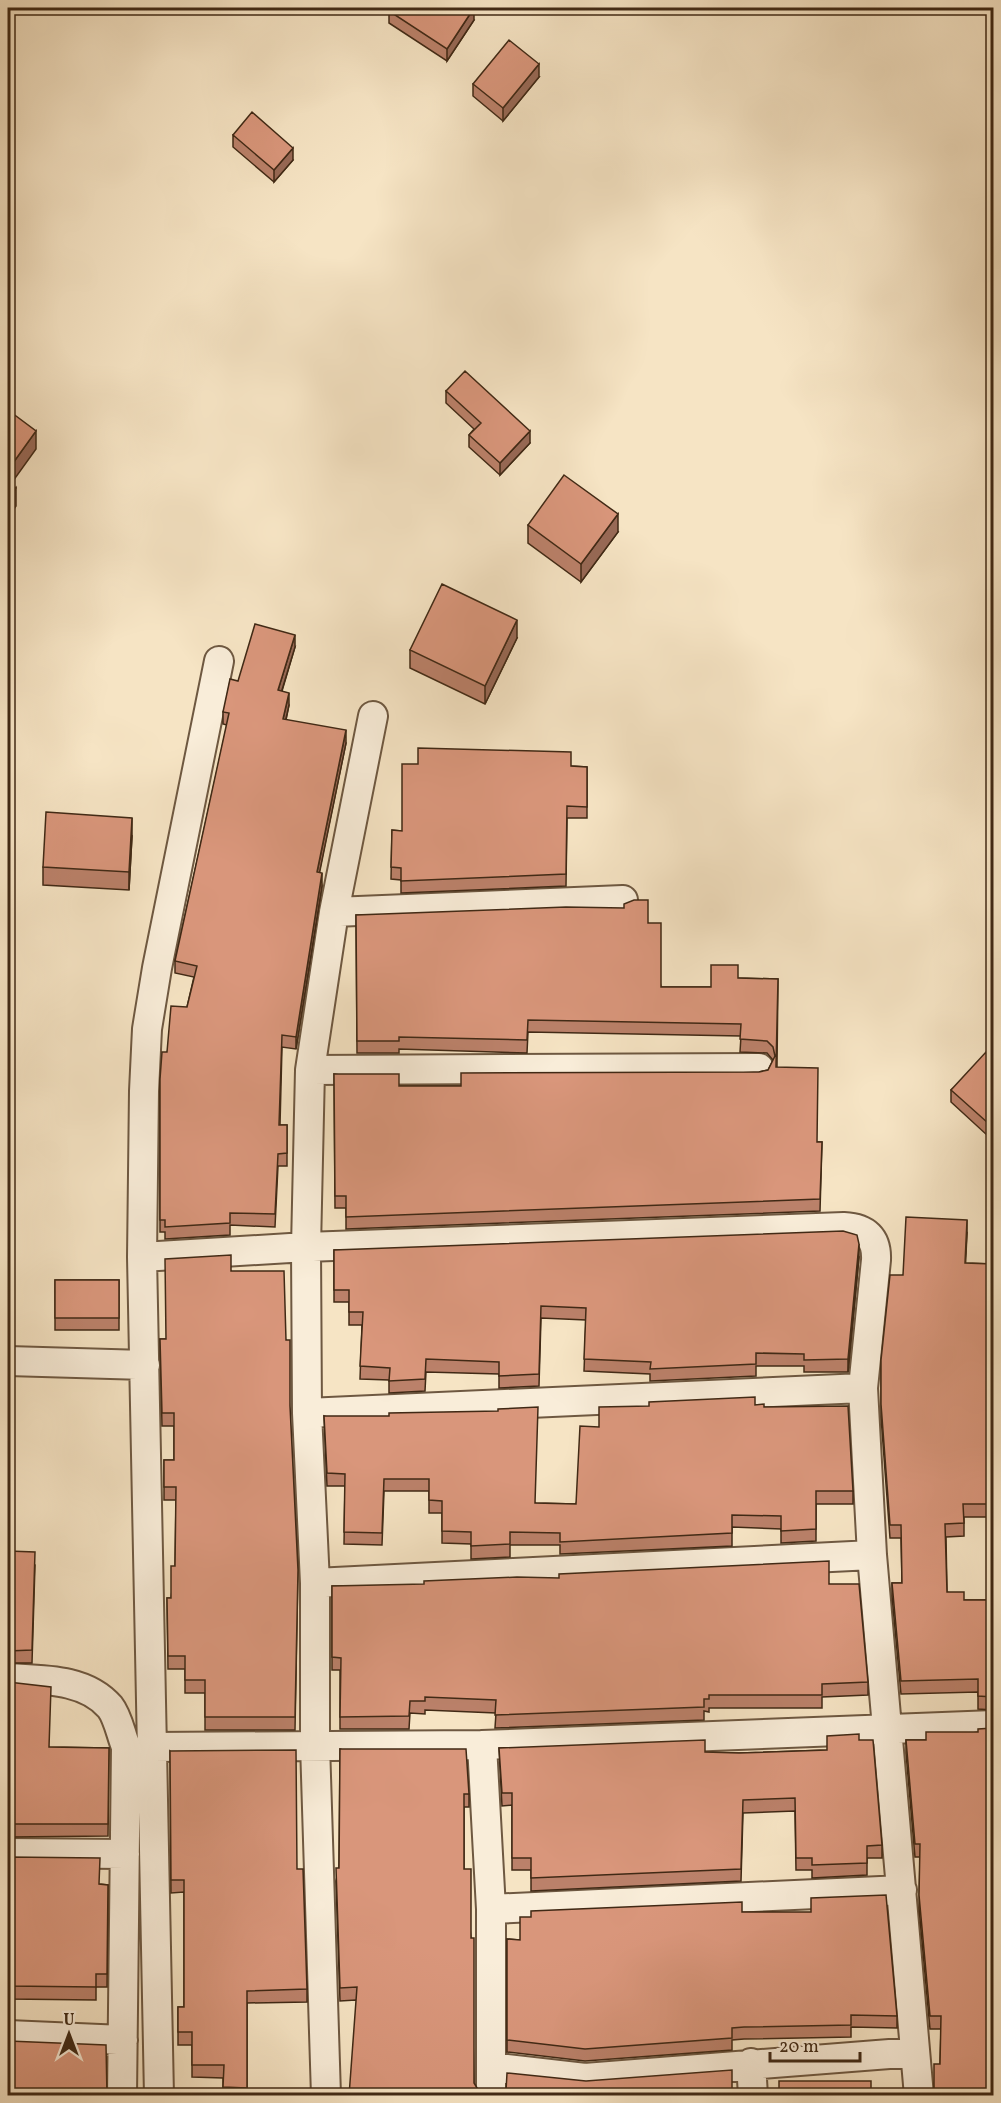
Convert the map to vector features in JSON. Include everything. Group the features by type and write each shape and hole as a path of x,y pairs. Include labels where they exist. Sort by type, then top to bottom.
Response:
{"street":[{"path":"159,2096 142,1257 147,1029 219,661"},
{"path":"326,2096 315,1744 315,1583 307,1413 306,1247 310,1070 334,912 373,716"},
{"path":"334,912 622,900"},
{"path":"310,1070 759,1068"},
{"path":"142,1257 306,1247 859,1228 870,1235 876,1248 863,1388 872,1555 886,1729 903,1890 919,2096"},
{"path":"8,1361 145,1365"},
{"path":"307,1413 863,1388"},
{"path":"315,1583 872,1555"},
{"path":"8,1678 54,1680 88,1690 111,1708 126,1747 122,2096"},
{"path":"153,1747 315,1744 482,1745 993,1725"},
{"path":"482,1745 491,1908 491,2096"},
{"path":"8,1853 125,1854"},
{"path":"491,1908 903,1890"},
{"path":"8,2035 123,2040"},
{"path":"491,2067 586,2087 751,2063 915,2052"},
{"path":"751,2063 753,2096"}],"building":[{"path":"391,8 474,8 447,49 389,11"},
{"path":"509,40 539,64 503,108 473,84"},
{"path":"252,112 293,148 274,170 233,135"},
{"path":"465,371 530,431 500,463 469,435 481,423 446,391"},
{"path":"8,410 36,431 8,470"},
{"path":"564,475 618,514 581,564 528,525"},
{"path":"8,482 16,488 8,500"},
{"path":"442,584 517,620 485,686 410,650"},
{"path":"255,624 295,635 278,690 289,693 283,719 346,730 317,872 322,873 296,1037 282,1035 279,1125 287,1125 287,1153 278,1154 275,1214 230,1213 230,1223 165,1227 165,1220 160,1220 162,1052 167,1052 171,1006 187,1007 197,966 175,961 229,713 223,712 230,679 238,681"},
{"path":"418,748 571,752 571,766 587,767 587,807 567,806 566,874 401,881 401,868 391,867 392,830 402,831 402,764 418,764"},
{"path":"46,812 132,818 129,872 43,867"},
{"path":"634,900 648,900 648,923 661,923 661,987 711,987 711,965 738,965 738,978 778,979 776,1067 818,1068 817,1142 822,1142 820,1199 346,1217 346,1196 335,1196 334,1074 399,1074 399,1086 461,1086 461,1073 759,1072 768,1070 775,1056 773,1047 767,1041 740,1039 741,1024 528,1020 527,1040 399,1037 399,1041 357,1041 356,915 566,907 624,908 624,904"},
{"path":"986,1052 993,1059 993,1117 988,1123 951,1090"},
{"path":"906,1217 967,1220 965,1263 993,1264 993,1504 963,1504 964,1523 945,1524 947,1592 964,1592 964,1600 993,1600 993,1697 978,1696 978,1679 901,1681 892,1583 902,1583 901,1525 890,1525 881,1404 881,1360 890,1275 903,1275"},
{"path":"843,1231 857,1235 859,1244 848,1359 804,1360 804,1354 756,1353 756,1364 650,1369 651,1362 584,1359 586,1308 541,1306 539,1374 499,1376 499,1362 426,1359 425,1379 389,1381 390,1368 360,1366 363,1312 349,1312 349,1290 334,1290 334,1250"},
{"path":"231,1255 231,1271 284,1271 286,1340 290,1340 290,1406 298,1570 295,1717 205,1717 205,1680 185,1680 185,1656 168,1656 167,1598 171,1598 171,1566 175,1566 176,1487 164,1487 164,1460 174,1460 174,1413 162,1413 160,1339 166,1339 165,1259"},
{"path":"55,1280 119,1280 119,1318 55,1318"},
{"path":"755,1397 755,1405 764,1404 764,1407 848,1406 853,1491 816,1491 816,1529 781,1531 781,1516 732,1515 732,1533 560,1542 560,1533 510,1532 510,1544 471,1546 471,1532 442,1531 442,1501 429,1500 429,1479 384,1479 382,1533 344,1532 345,1474 327,1473 324,1416 389,1416 389,1413 498,1411 498,1409 538,1407 535,1503 576,1504 580,1426 599,1427 599,1407 649,1406 649,1402"},
{"path":"8,1551 35,1552 32,1650 8,1651"},
{"path":"829,1561 829,1584 859,1584 868,1682 822,1684 822,1695 709,1695 709,1699 704,1699 704,1707 495,1715 496,1700 425,1697 425,1701 410,1701 409,1716 340,1717 341,1658 332,1657 332,1586 424,1584 424,1581 517,1577 559,1578 559,1574"},
{"path":"8,1682 51,1687 49,1747 109,1748 108,1824 8,1824"},
{"path":"993,1728 993,2096 927,2096 934,2092 934,2064 940,2064 941,2016 930,2016 919,1895 920,1844 915,1844 906,1740 926,1740 926,1732 978,1732 978,1729"},
{"path":"859,1734 859,1740 873,1740 882,1845 867,1846 867,1863 812,1865 812,1858 796,1858 795,1798 743,1800 741,1869 531,1878 531,1858 512,1858 512,1793 502,1793 499,1748 705,1740 705,1752 827,1750 827,1736"},
{"path":"340,1749 466,1749 469,1794 464,1794 464,1869 471,1869 471,1938 474,1938 474,2083 482,2096 349,2096 357,1987 340,1988 336,1868 339,1868"},
{"path":"296,1750 297,1869 303,1869 307,1989 247,1991 247,2088 223,2087 224,2065 192,2065 192,2032 178,2032 178,2007 184,2007 184,1880 171,1880 170,1751"},
{"path":"8,1857 100,1858 99,1884 108,1885 107,1974 96,1974 96,1987 8,1986"},
{"path":"886,1895 897,2016 851,2015 851,2025 732,2028 732,2038 585,2049 507,2040 507,1939 520,1940 520,1917 531,1917 531,1911 742,1902 742,1912 811,1912 811,1898"},
{"path":"8,2041 106,2045 107,2096 8,2096"},
{"path":"732,2070 732,2096 501,2096 506,2091 507,2073 586,2081"},
{"path":"779,2081 871,2081 871,2093 906,2092 912,2096 779,2096"}]}
